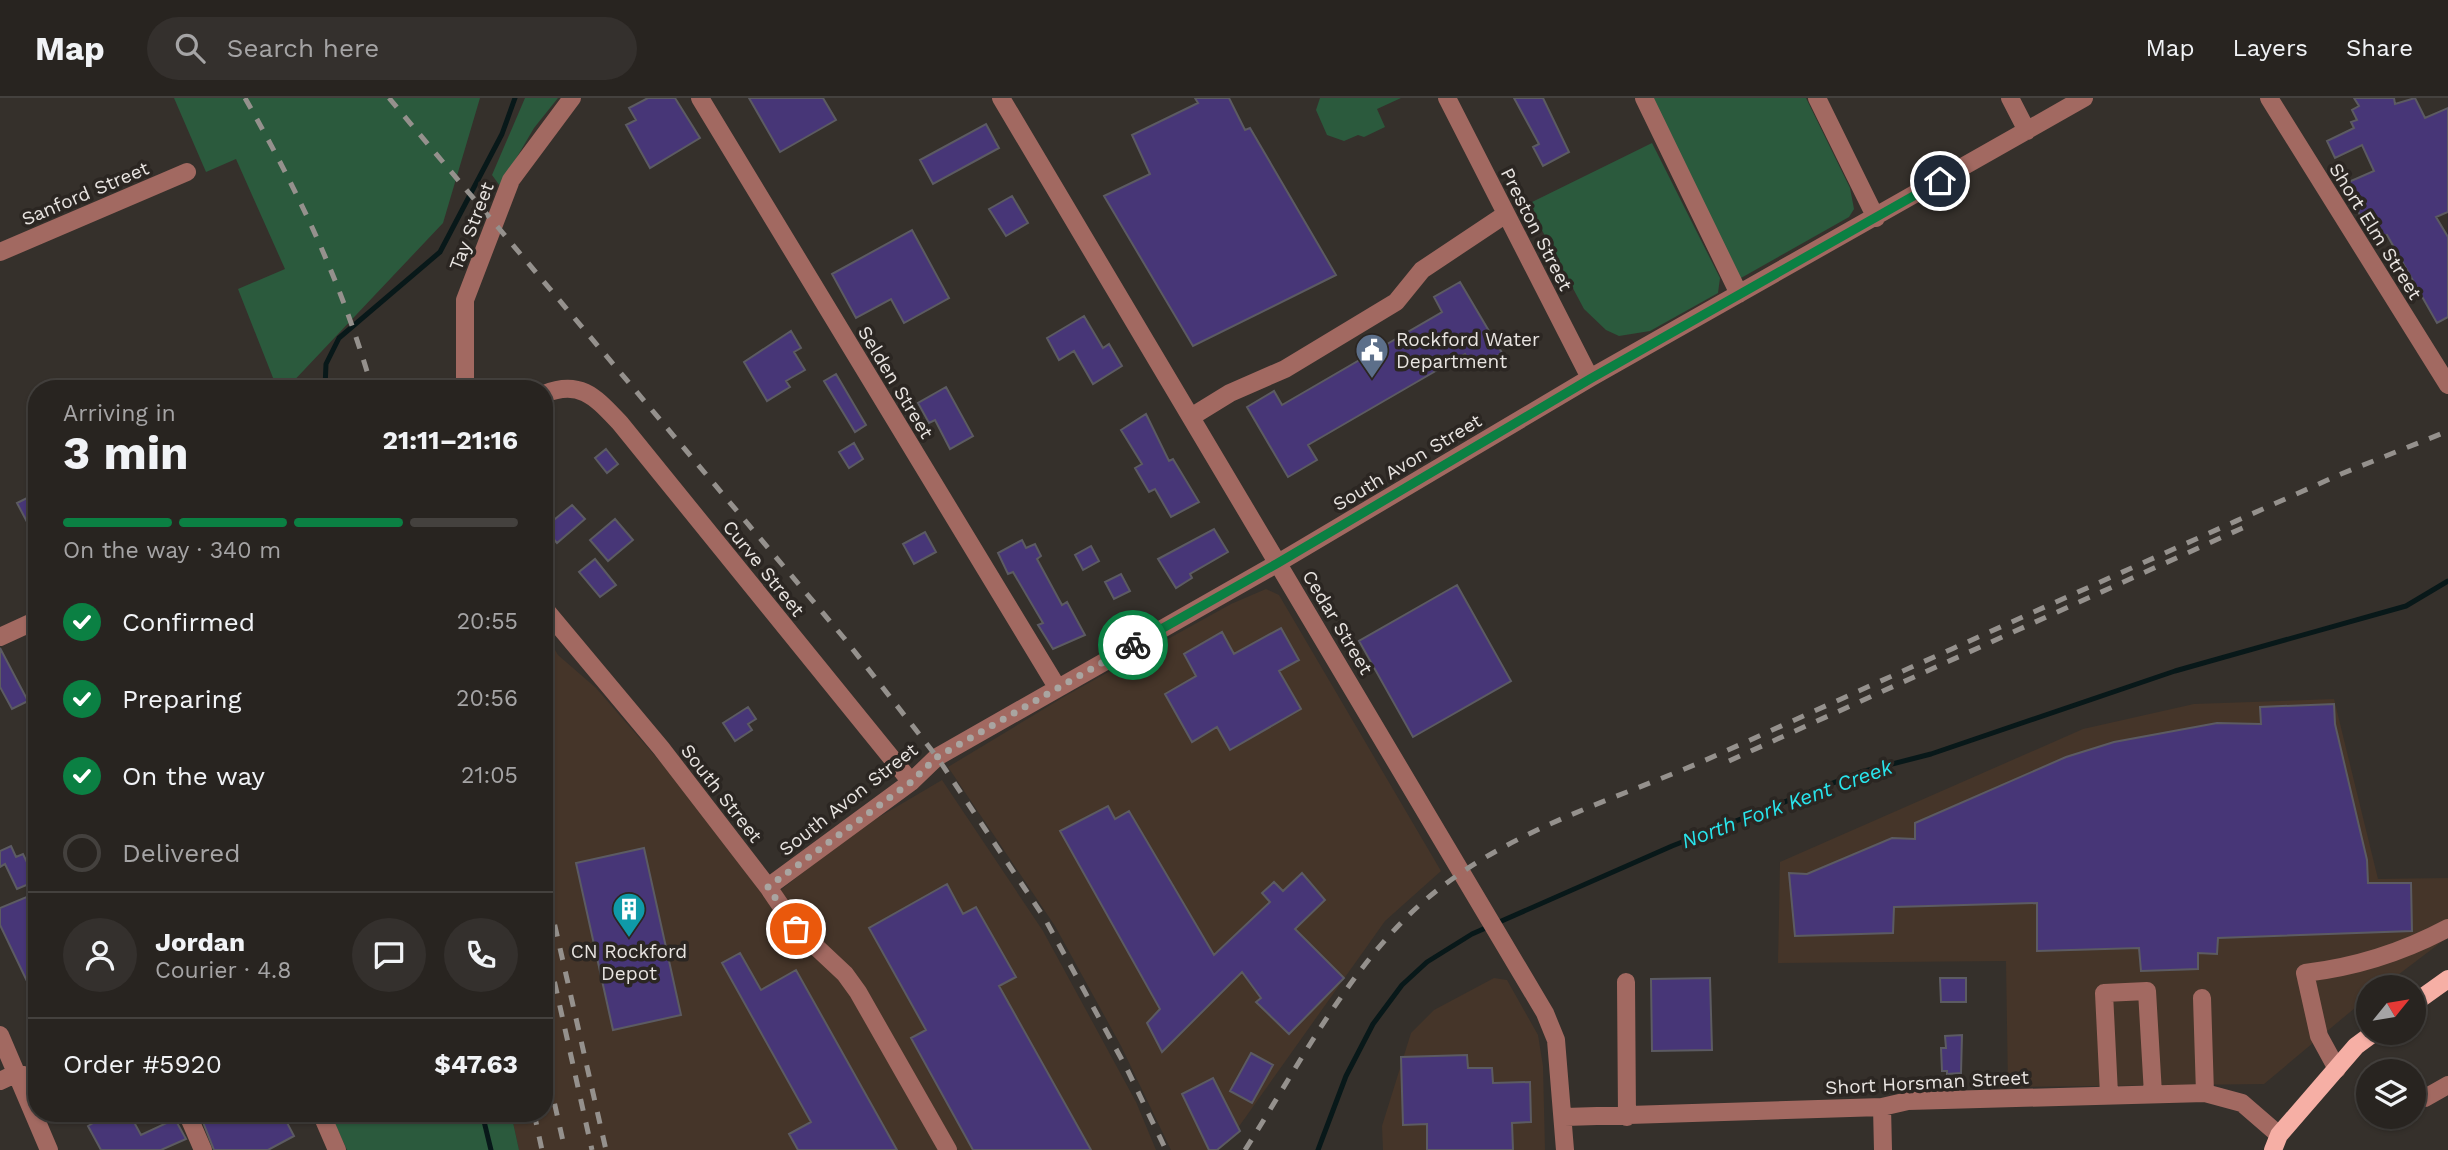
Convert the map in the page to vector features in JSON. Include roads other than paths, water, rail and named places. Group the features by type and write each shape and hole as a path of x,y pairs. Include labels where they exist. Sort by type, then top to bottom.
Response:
{"main road":[{"path":"2426,995 2448,979"},
{"path":"2276,1143 2357,1045"}],"street":[{"name":"Tay Street","path":"465,380 465,300 512,180 572,98"},
{"name":"Selden Street","path":"699,98 1057,687"},
{"name":"Cedar Street","path":"1001,98 1545,1013 1556,1040 1565,1150"},
{"name":"Preston Street","path":"1447,98 1590,379"},
{"path":"1644,98 1740,295"},
{"path":"1817,98 1876,218"},
{"path":"2010,98 2027,131"},
{"name":"South Avon Street","path":"768,887 911,782 937,757 1278,563 1590,379 2084,98"},
{"name":"Short Elm Street","path":"2269,98 2448,385"},
{"name":"Sanford Street","path":"0,251 187,173"},
{"path":"1191,417 1230,393 1285,369 1396,302 1422,270 1506,214"},
{"name":"Curve Street","path":"553,391 578,388 602,404 620,423 911,782"},
{"name":"South Street","path":"553,619 661,748 768,887 796,929 845,974 858,992 948,1150"},
{"path":"0,637 28,624"},
{"path":"2337,1069 2319,1035 2305,973 2339,969 2395,953 2448,928"},
{"path":"1626,982 1627,1117"},
{"path":"2109,1094 2104,993 2147,991 2153,1094"},
{"path":"2202,998 2205,1093"},
{"path":"0,1035 28,1099"},
{"path":"0,1081 17,1073 28,1076"},
{"path":"2426,1097 2448,1085"},
{"name":"Short Horsman Street","path":"1564,1117 1882,1107 1908,1101 2205,1093 2242,1103 2276,1143"},
{"path":"1882,1107 1883,1150"},
{"path":"38,1122 50,1150"},
{"path":"191,1122 204,1150"},
{"path":"325,1122 337,1150"}],"waterway":[{"path":"325,380 326,364 339,338 440,252 502,134 515,98"},
{"name":"North Fork Kent Creek","path":"1318,1150 1346,1076 1373,1024 1402,985 1427,962 1472,934 1672,846 1861,772 1931,754 2175,671 2406,606 2448,581"},
{"path":"484,1122 491,1150"}],"railway":[{"path":"245,98 318,239 347,311 370,380"},
{"path":"389,98 844,638 937,757 1045,919 1127,1069 1166,1150"},
{"path":"1245,1150 1342,995 1364,966 1412,912 1445,884 1481,860 1557,821 1717,755 2341,474 2448,431"},
{"path":"1729,761 2249,525"},
{"path":"553,917 606,1150"},
{"path":"553,975 592,1150"},
{"path":"553,1097 565,1150"},
{"path":"536,1122 542,1150"}],"place":[{"name":"Rockford Water Department","path":"1372,380"},
{"name":"CN Rockford Depot","path":"629,939"}]}
